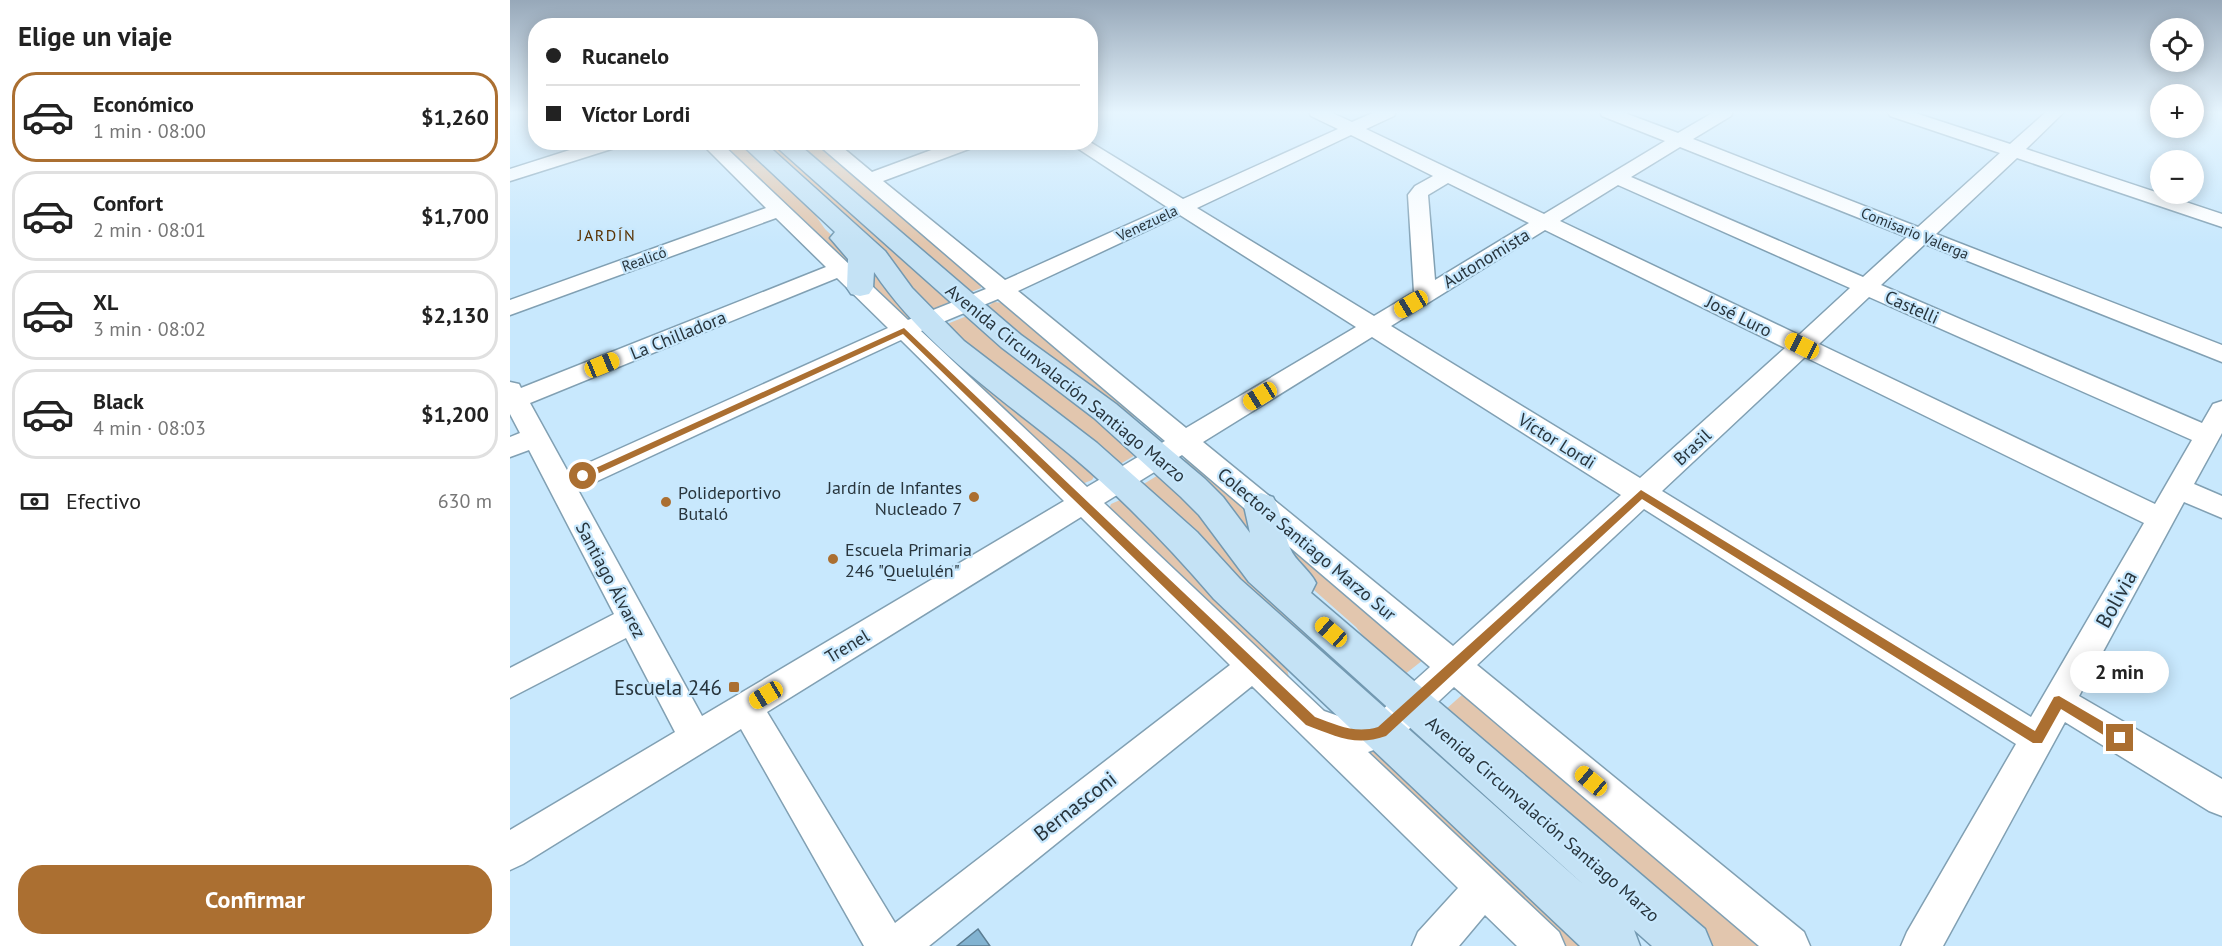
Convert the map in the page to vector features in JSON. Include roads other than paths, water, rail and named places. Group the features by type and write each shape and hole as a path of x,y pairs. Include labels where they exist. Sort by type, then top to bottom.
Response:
{"main road":[{"name":"Avenida Circunvalación Santiago Marzo","path":"765,156 876,256 899,291 916,325 960,352 1064,432 1185,542 1227,589 1392,704 1688,946"},
{"name":"Avenida Circunvalación Santiago Marzo","path":"798,156 1027,354 1105,411 1172,450 1249,558 1392,704 1616,946"},
{"path":"824,210 831,226 860,256 860,288"},
{"path":"1261,506 1272,553 1278,565 1354,634 1392,704"}],"street":[{"path":"510,175 570,156"},
{"path":"724,156 860,288 916,325 1083,502 1545,946"},
{"name":"Colectora Santiago Marzo Sur","path":"841,156 1002,291 1172,450 1261,506 1790,946"},
{"path":"869,180 933,156"},
{"name":"Víctor Lordi","path":"1100,156 2037,739"},
{"name":"Venezuela","path":"561,486 916,325 1002,291 1291,156"},
{"name":"José Luro","path":"1409,156 2160,519"},
{"name":"Autonomista","path":"1172,450 1653,156"},
{"name":"Comisario Valerga","path":"1720,156 2222,354"},
{"name":"Brasil","path":"1392,704 1454,666 2007,156"},
{"path":"2028,156 2222,221"},
{"path":"1425,295 1418,195 1422,190 1448,175"},
{"name":"Castelli","path":"1617,178 1866,287 2215,423"},
{"name":"Realicó","path":"510,308 779,210"},
{"name":"La Chilladora","path":"513,395 841,269"},
{"name":"Santiago Álvarez","path":"513,395 523,442 561,486 696,737"},
{"name":"Bolivia","path":"1921,946 2215,423"},
{"name":"Trenel","path":"510,851 1172,450"},
{"path":"2178,488 2222,508"},
{"path":"510,684 633,619"},
{"name":"Bernasconi","path":"897,946 1253,666"},
{"path":"2059,701 2222,799"},
{"path":"1311,721 1351,736 1365,736 1392,704"},
{"path":"746,707 886,946"},
{"path":"1432,946 1484,888"}],"place":[{"name":"Jardín de Infantes Nucleado 7","path":"974,497"},
{"name":"Polideportivo Butaló","path":"666,502"},
{"name":"Escuela Primaria 246 \"Quelulén\"","path":"833,559"},
{"name":"Escuela 246","path":"734,687"}],"district":[{"name":"JARDÍN","path":"607,235"}]}
